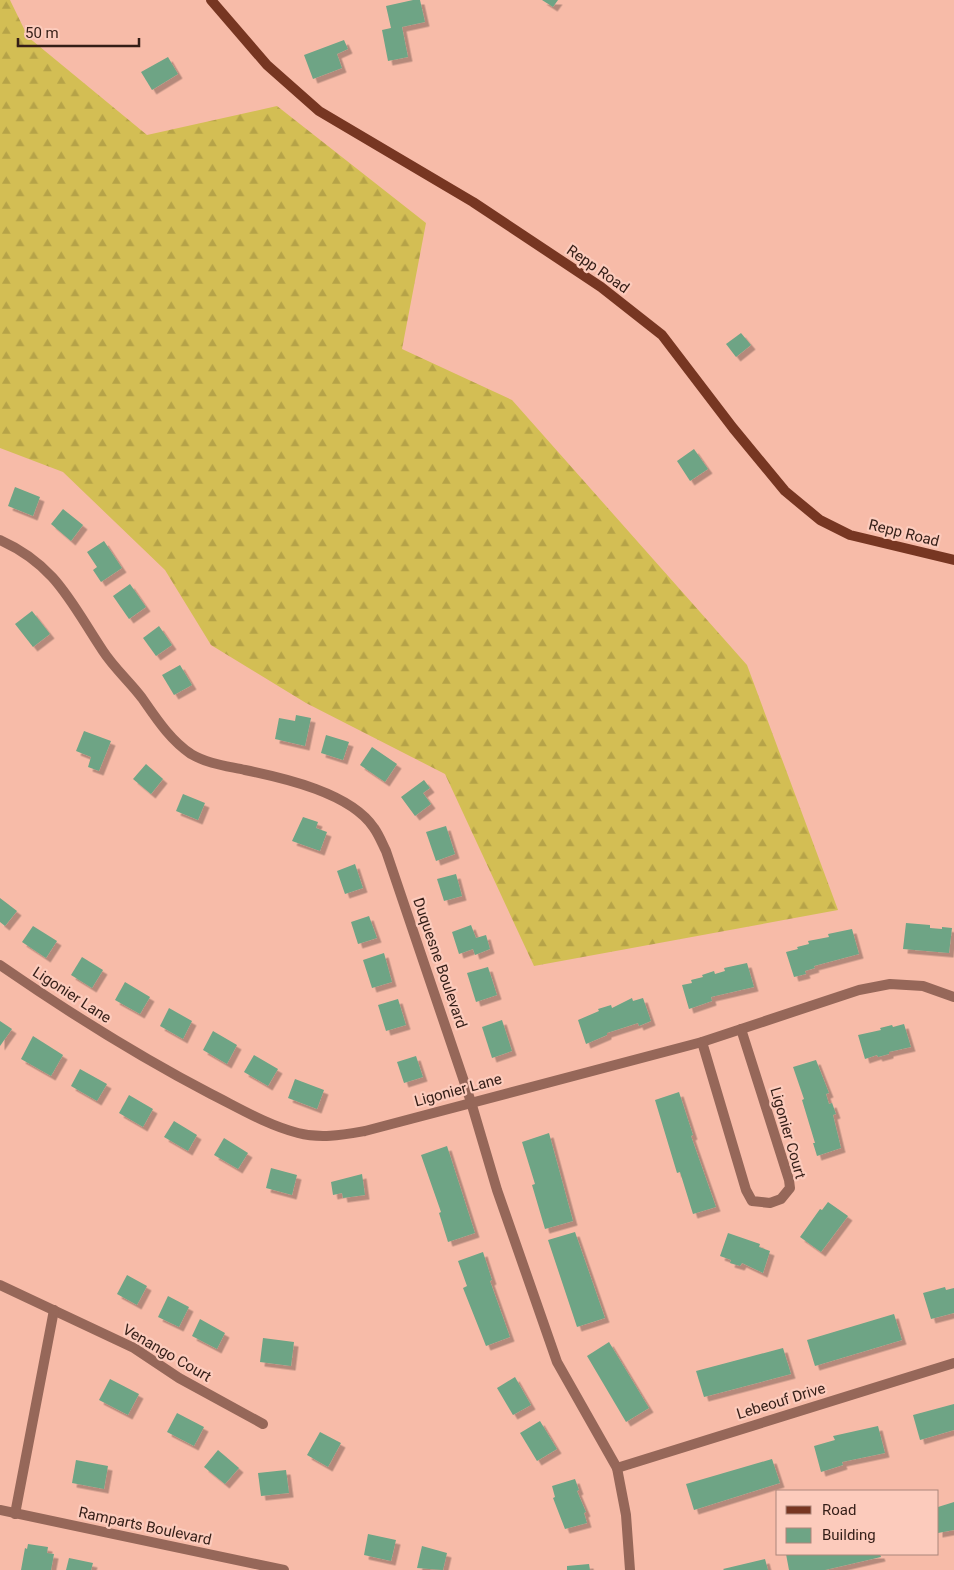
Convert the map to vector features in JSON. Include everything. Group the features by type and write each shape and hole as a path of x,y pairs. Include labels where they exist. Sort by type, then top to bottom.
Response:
{"street":[{"name":"Repp Road","path":"211,0 267,65 319,111 473,202 601,287 662,335 732,428 785,491 820,520 850,535 954,560"},
{"name":"Duquesne Boulevard","path":"0,540 23,550 48,571 104,653 138,693 170,736 192,754 211,763 264,774 319,790 338,798 373,826 386,851 471,1102 497,1190 557,1362 618,1468 626,1516 630,1570"},
{"name":"Ligonier Lane","path":"0,965 147,1060 275,1126 299,1134 332,1137 366,1131 702,1042 859,990 890,984 923,986 954,997"},
{"name":"Ligonier Court","path":"702,1042 746,1190 752,1201 761,1203 781,1199 790,1188 789,1180 741,1029"},
{"name":"Venango Court","path":"0,1285 134,1348 179,1378 263,1424"},
{"path":"15,1514 54,1310"},
{"name":"Lebeouf Drive","path":"618,1468 954,1363"},
{"name":"Ramparts Boulevard","path":"0,1510 284,1570"}],"green space":[{"path":"0,0 10,0 28,37 147,135 277,106 426,223 402,349 512,400 747,665 838,910 534,966 445,774 306,703 211,645 165,570 63,472 0,448"}],"building":[{"path":"420,0 425,22 402,27 408,57 388,61 382,30 391,28 386,6"},
{"path":"542,0 558,0 553,7"},
{"path":"344,40 348,49 337,54 342,68 313,79 304,55"},
{"path":"168,57 178,74 152,90 141,72"},
{"path":"741,333 751,345 736,357 726,344"},
{"path":"694,449 708,469 690,481 677,461"},
{"path":"15,487 40,497 33,516 8,506"},
{"path":"63,509 83,525 71,541 51,524"},
{"path":"104,541 122,568 101,582 93,570 97,567 87,552"},
{"path":"130,584 146,607 129,619 113,596"},
{"path":"32,611 50,634 33,647 15,624"},
{"path":"159,626 172,645 156,656 143,638"},
{"path":"180,665 192,685 174,695 162,675"},
{"path":"296,715 311,718 305,746 275,739 279,718 295,721"},
{"path":"84,731 111,741 99,771 88,767 91,757 76,751"},
{"path":"326,735 349,742 343,760 321,753"},
{"path":"372,747 397,764 385,782 360,765"},
{"path":"146,764 163,779 151,794 133,779"},
{"path":"424,780 430,788 423,793 431,804 415,816 401,797"},
{"path":"183,794 205,803 198,820 176,811"},
{"path":"303,817 318,822 316,828 327,832 320,851 292,841"},
{"path":"446,826 455,854 436,861 426,832"},
{"path":"355,864 363,888 345,894 337,871"},
{"path":"456,874 462,896 444,901 437,879"},
{"path":"0,898 17,911 5,926 0,922"},
{"path":"369,916 377,938 358,944 351,922"},
{"path":"906,923 930,925 930,928 952,928 949,953 903,949"},
{"path":"471,925 476,938 486,935 490,949 475,955 473,949 459,954 452,932"},
{"path":"33,926 57,941 46,958 22,942"},
{"path":"852,929 859,954 814,966 815,968 805,971 806,974 794,977 786,952 809,944 808,941 829,937 828,934"},
{"path":"384,953 392,982 372,988 363,960"},
{"path":"82,957 103,970 92,988 71,975"},
{"path":"747,963 754,987 711,997 712,1001 689,1009 682,985 692,983 691,980 703,977 702,975 714,971 715,974 725,971 724,968"},
{"path":"488,967 497,995 476,1002 467,973"},
{"path":"125,982 150,997 140,1014 115,1000"},
{"path":"632,998 633,1001 643,998 651,1021 639,1026 638,1023 607,1033 607,1035 586,1044 578,1020 599,1011 598,1009 611,1005 612,1008"},
{"path":"398,999 406,1025 386,1031 378,1005"},
{"path":"169,1008 192,1021 183,1039 160,1026"},
{"path":"502,1020 512,1051 492,1058 482,1027"},
{"path":"0,1021 12,1029 0,1046"},
{"path":"904,1024 911,1047 865,1059 858,1035 881,1030 880,1028 892,1025 893,1027"},
{"path":"213,1031 237,1045 227,1064 203,1050"},
{"path":"33,1036 63,1055 51,1076 21,1059"},
{"path":"254,1055 278,1069 268,1086 244,1072"},
{"path":"416,1056 423,1077 404,1083 397,1062"},
{"path":"816,1060 829,1093 826,1094 829,1104 832,1103 836,1114 833,1115 841,1148 817,1156 802,1100 804,1099 793,1067"},
{"path":"80,1069 107,1084 97,1101 71,1086"},
{"path":"295,1079 324,1090 317,1109 288,1098"},
{"path":"679,1092 693,1135 691,1136 716,1207 693,1214 680,1172 677,1173 655,1100"},
{"path":"129,1095 153,1109 143,1127 119,1113"},
{"path":"174,1121 197,1135 188,1151 164,1137"},
{"path":"549,1133 573,1221 545,1229 532,1185 535,1184 522,1142"},
{"path":"224,1138 248,1153 238,1169 214,1155"},
{"path":"447,1146 475,1233 448,1242 439,1213 441,1212 421,1155"},
{"path":"271,1168 297,1175 292,1195 266,1188"},
{"path":"362,1174 365,1195 343,1198 342,1193 333,1195 331,1182"},
{"path":"828,1202 848,1216 821,1252 800,1237 820,1209 822,1210"},
{"path":"575,1232 605,1318 577,1327 548,1240"},
{"path":"728,1233 760,1244 759,1247 770,1251 763,1273 742,1263 740,1266 730,1263 731,1260 720,1256"},
{"path":"483,1252 492,1280 490,1281 510,1337 486,1346 463,1288 467,1286 458,1261"},
{"path":"127,1275 147,1286 137,1305 117,1294"},
{"path":"945,1287 946,1290 954,1288 954,1313 931,1319 923,1293"},
{"path":"168,1296 189,1307 179,1327 158,1317"},
{"path":"894,1314 902,1340 815,1366 807,1340"},
{"path":"200,1319 225,1333 217,1349 192,1336"},
{"path":"263,1338 294,1342 291,1366 260,1362"},
{"path":"609,1342 649,1408 626,1422 587,1356"},
{"path":"783,1348 791,1374 704,1397 696,1371"},
{"path":"515,1377 531,1405 513,1415 497,1388"},
{"path":"110,1379 139,1394 128,1415 99,1400"},
{"path":"954,1404 954,1430 920,1440 913,1415"},
{"path":"177,1413 204,1427 194,1446 167,1432"},
{"path":"540,1421 557,1449 537,1461 520,1433"},
{"path":"878,1426 885,1453 842,1462 843,1465 821,1472 814,1446 835,1440 833,1436"},
{"path":"320,1432 341,1443 328,1467 307,1455"},
{"path":"218,1450 239,1468 225,1484 204,1467"},
{"path":"772,1459 780,1483 694,1510 686,1484"},
{"path":"76,1460 108,1466 104,1489 72,1483"},
{"path":"286,1470 289,1493 261,1496 258,1473"},
{"path":"575,1479 579,1490 577,1491 586,1512 584,1513 587,1523 565,1529 553,1498 555,1497 552,1486"},
{"path":"954,1502 954,1530 939,1533 939,1507"},
{"path":"368,1534 396,1540 391,1561 364,1555"},
{"path":"28,1544 48,1547 47,1553 54,1554 51,1570 21,1570 25,1548 27,1549"},
{"path":"422,1546 447,1553 443,1570 417,1568"},
{"path":"786,1555 880,1555 881,1557 825,1570 789,1570"},
{"path":"69,1558 93,1563 91,1570 66,1570"},
{"path":"765,1559 768,1570 723,1569"},
{"path":"589,1564 590,1570 567,1570 567,1566"}]}
